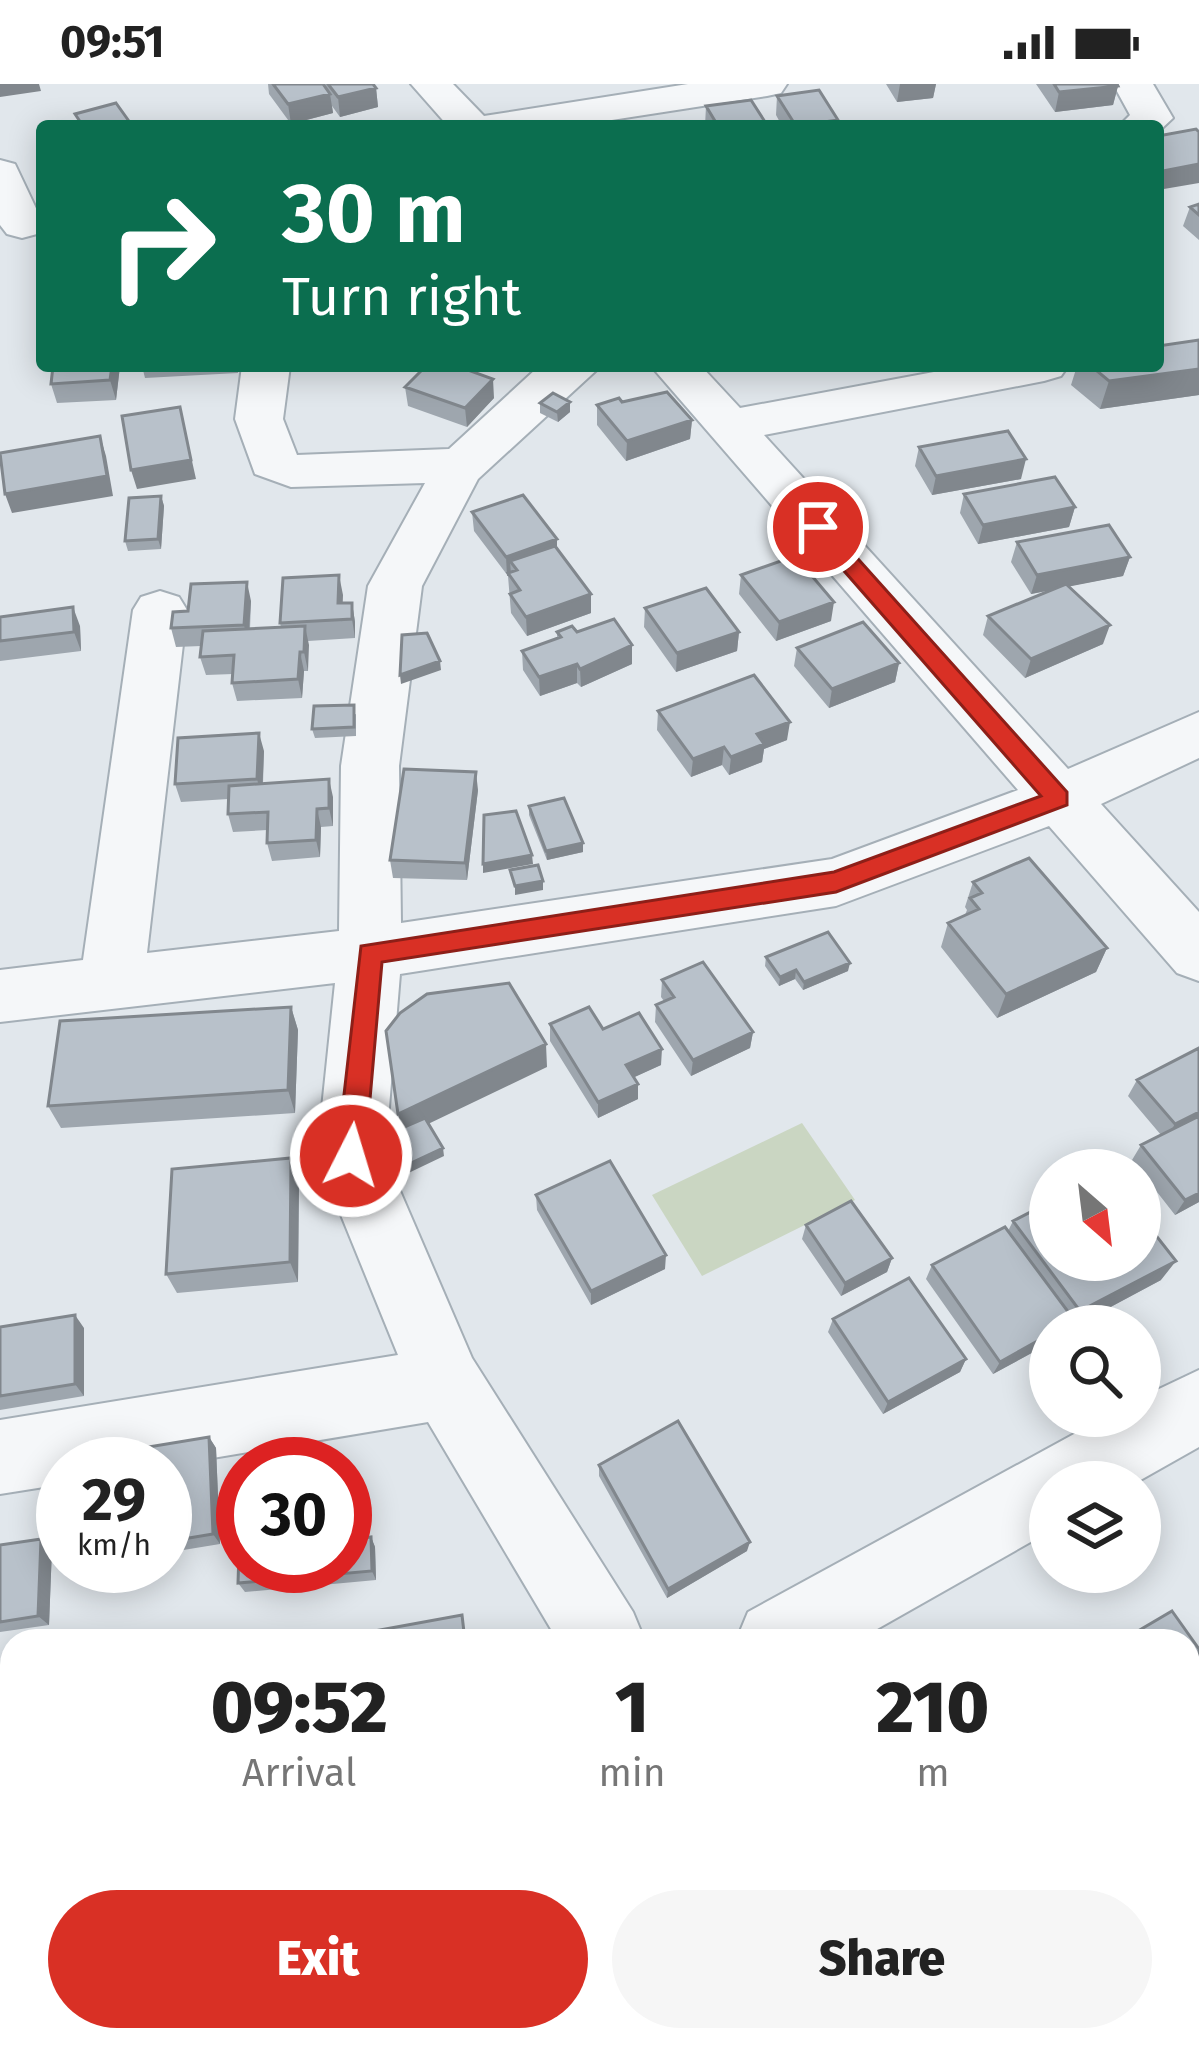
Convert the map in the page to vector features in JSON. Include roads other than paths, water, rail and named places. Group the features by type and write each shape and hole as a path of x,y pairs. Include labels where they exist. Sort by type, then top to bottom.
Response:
{"street":[{"path":"431,84 465,120"},
{"path":"532,120 767,84"},
{"path":"1133,84 1149,120"},
{"path":"0,173 22,225"},
{"path":"265,372 259,419 273,463 291,471 463,465"},
{"path":"566,372 463,465 422,527 395,586 370,766 370,953 351,1156 446,1384 597,1629"},
{"path":"680,372 1199,955"},
{"path":"728,426 1012,372"},
{"path":"111,986 160,610"},
{"path":"0,996 370,953 836,882 1058,799 1199,733"},
{"path":"0,1457 446,1384"},
{"path":"1100,1461 1199,1406"},
{"path":"799,1629 1029,1501"}]}
